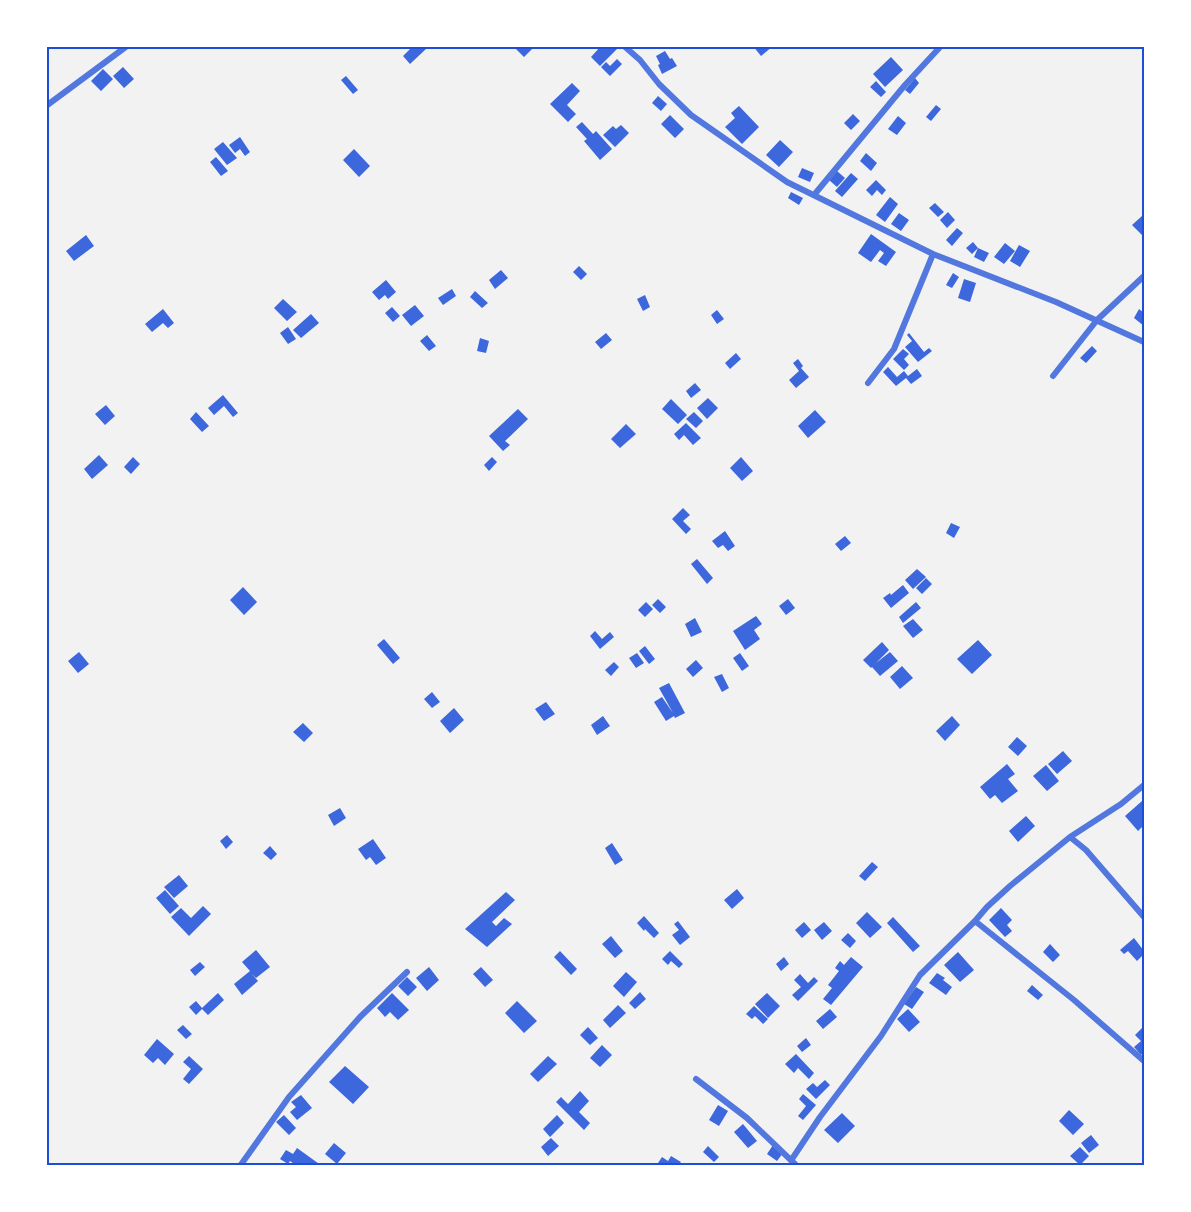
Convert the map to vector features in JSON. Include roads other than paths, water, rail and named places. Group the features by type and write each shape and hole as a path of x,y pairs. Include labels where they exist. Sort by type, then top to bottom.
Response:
{"street":[{"path":"46,106 127,46"},
{"path":"624,46 640,60 659,84 691,116 787,182 933,254 1056,302 1144,342"},
{"path":"814,195 905,85 941,46"},
{"path":"868,383 894,349 933,254"},
{"path":"1053,376 1097,320 1144,276"},
{"path":"792,1159 820,1117 881,1036 920,975 1010,886 1070,837 1121,804 1144,785"},
{"path":"1070,837 1086,850 1144,917"},
{"path":"975,921 1074,1000 1144,1061"},
{"path":"240,1166 289,1097 360,1017 407,972"},
{"path":"696,1079 747,1118 797,1166"}]}
